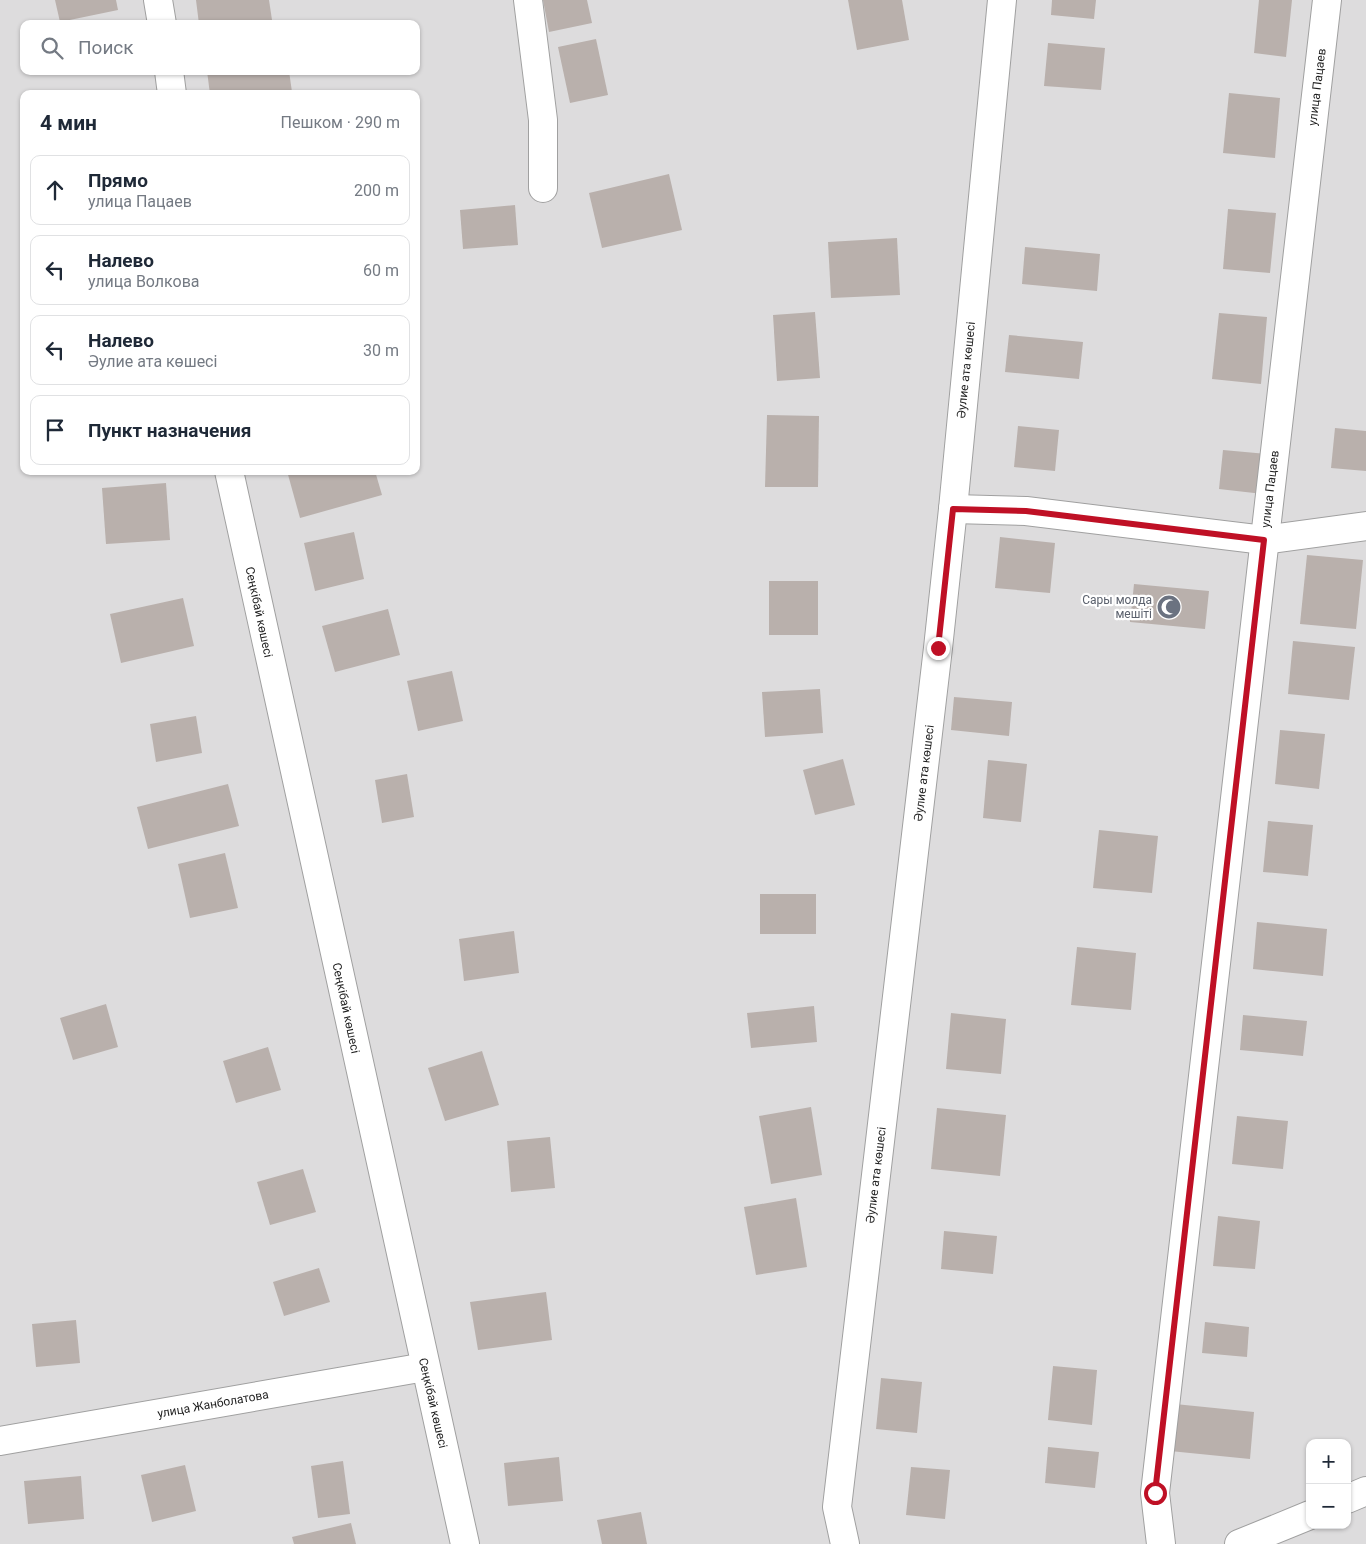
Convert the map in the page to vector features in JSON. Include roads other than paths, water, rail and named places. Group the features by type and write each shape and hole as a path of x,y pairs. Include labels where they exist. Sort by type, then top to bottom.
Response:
{"street":[{"path":"158,0 161,20"},
{"path":"528,0 543,120 543,188"},
{"name":"Әулие ата көшесі","path":"845,1544 837,1507 932,703 953,509 1002,0"},
{"name":"улица Пацаев","path":"1161,1544 1155,1493 1327,0"},
{"path":"170,75 171,90"},
{"name":"Сеңкібай көшесі","path":"230,475 465,1544"},
{"path":"953,509 1026,511 1264,540 1366,526"},
{"name":"улица Жанболатова","path":"0,1441 425,1368"},
{"path":"1351,1497 1366,1491"},
{"path":"1239,1544 1306,1517"}],"place":[{"name":"Сары молда мешіті","path":"1169,607"}]}
